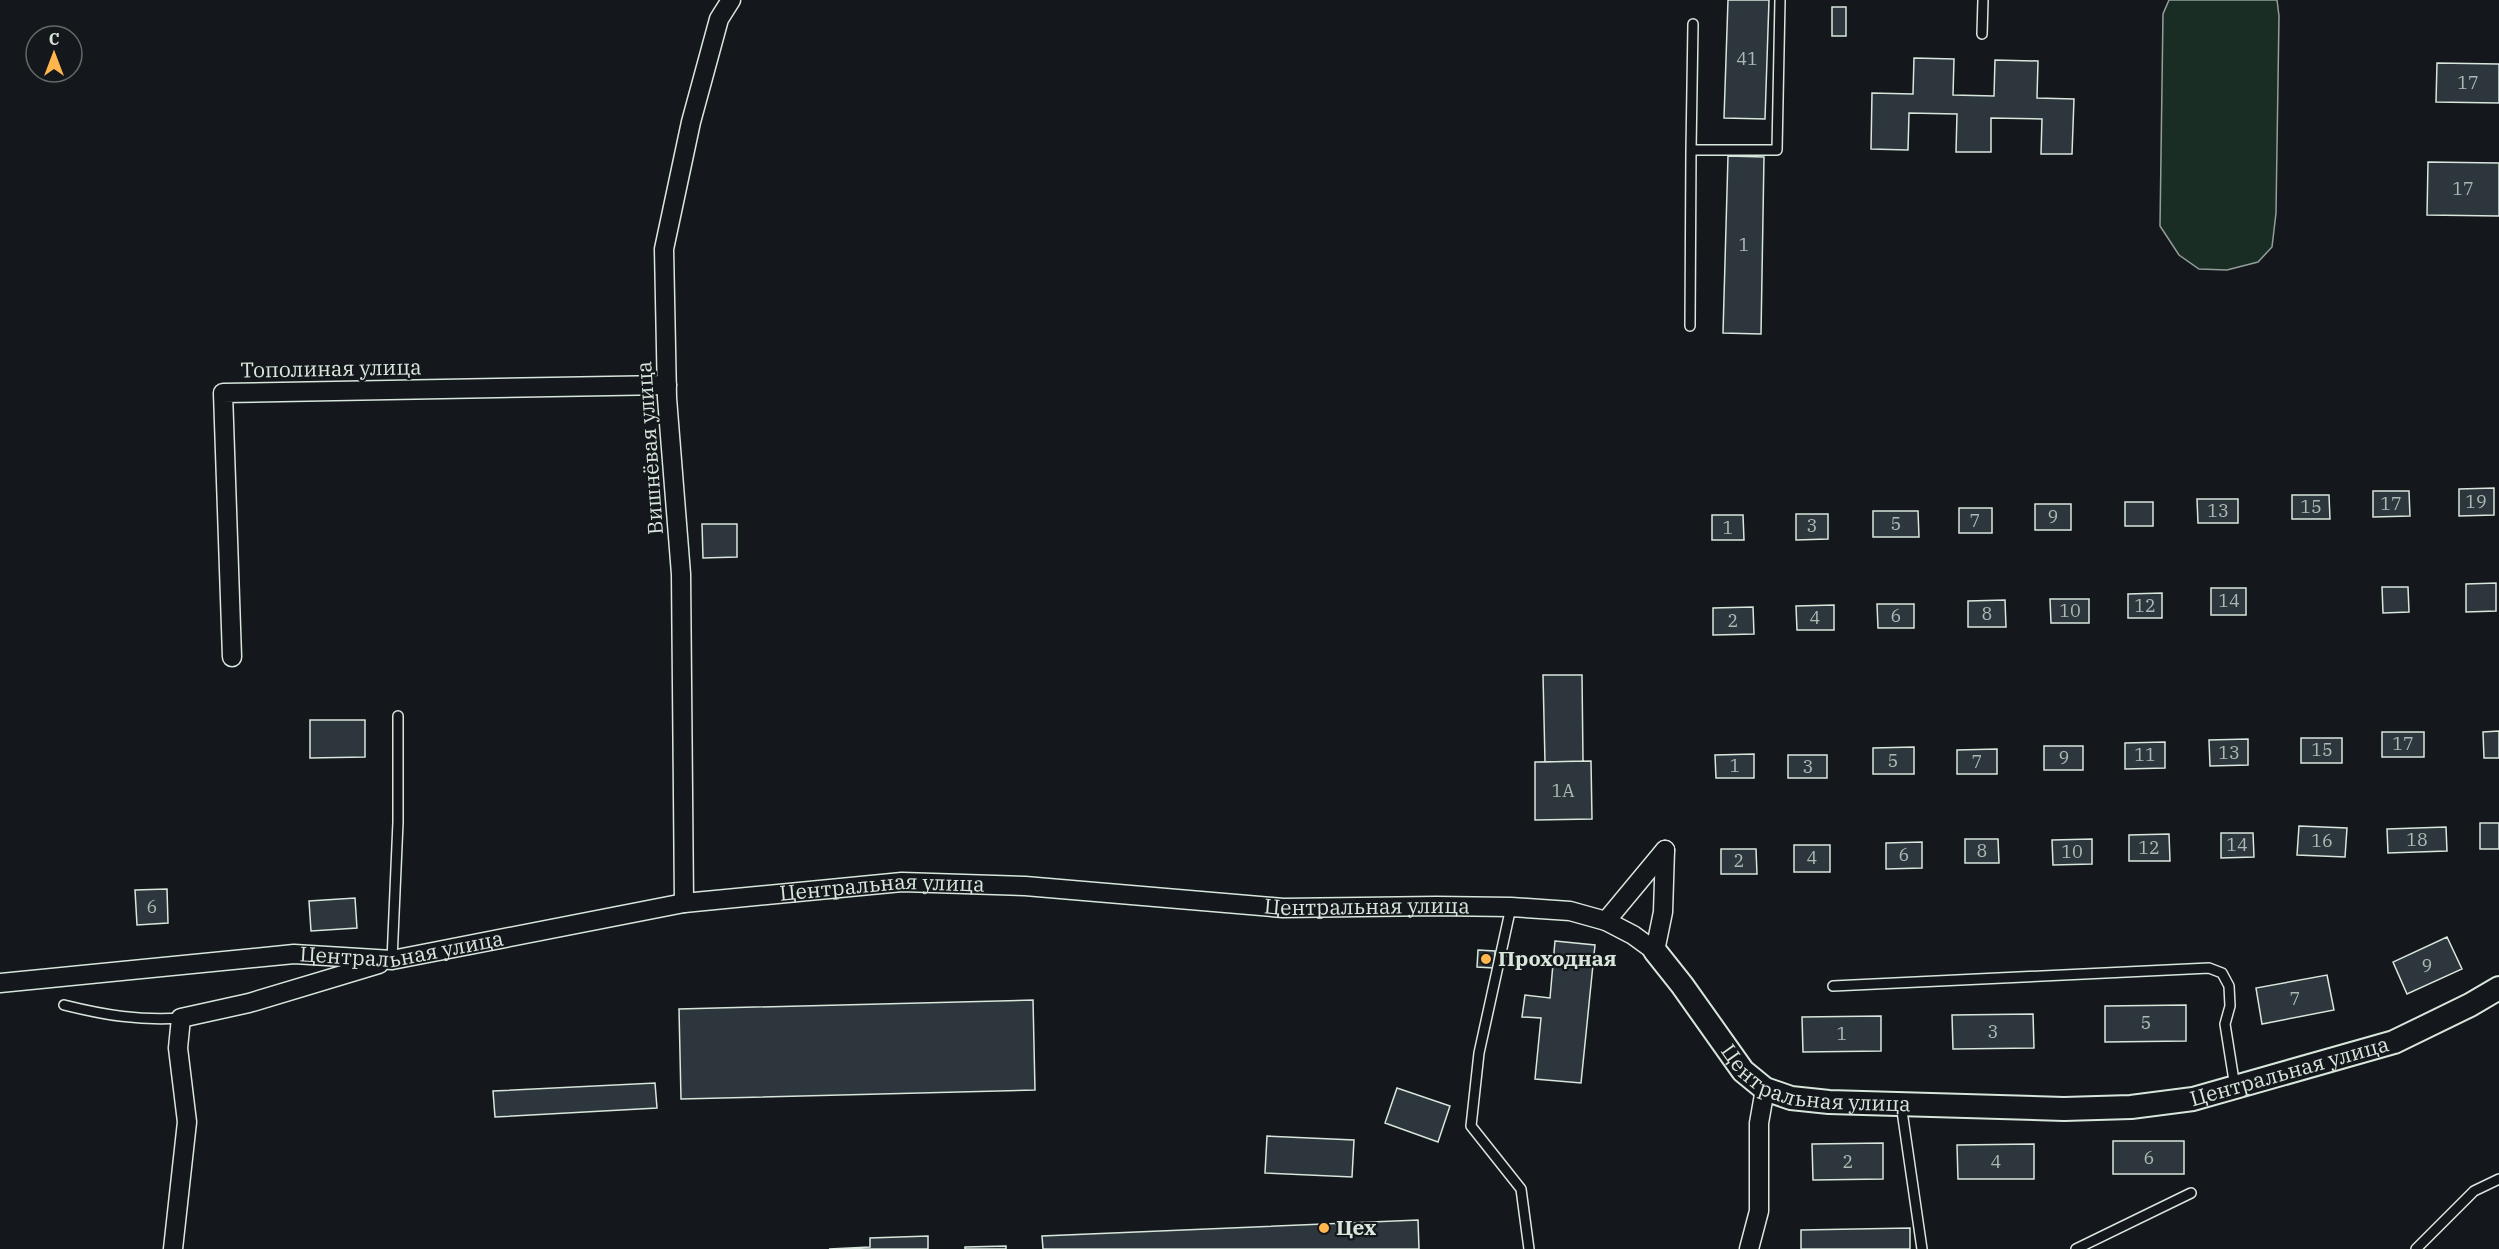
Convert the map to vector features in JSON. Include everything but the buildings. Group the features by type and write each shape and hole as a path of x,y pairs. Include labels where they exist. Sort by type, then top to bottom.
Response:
{"street":[{"name":"Вишнёвая улица","path":"684,903 681,574 667,385 664,249 691,122 719,19 731,0"},
{"name":"Тополиная улица","path":"232,657 223,393 667,385"},
{"path":"1606,921 1665,850 1663,912 1655,951"},
{"name":"Центральная улица","path":"0,983 294,954 392,960 684,903 902,882 1025,886 1283,908 1511,907 1570,911 1606,921 1633,935 1655,951 1743,1071 1765,1089 1791,1098 1820,1101 2064,1109 2131,1107 2193,1099 2394,1042 2470,1005 2499,988"},
{"path":"173,1249 187,1122 178,1048 181,1018 249,1003 392,960"},
{"path":"1749,1249 1759,1211 1759,1124 1765,1089"}],"lane":[{"path":"1691,150 1777,150 1780,0"},
{"path":"1982,34 1983,0"},
{"path":"1689,326 1693,24"},
{"path":"392,960 398,822 398,716"},
{"path":"1511,907 1479,1053 1471,1126 1521,1189 1529,1249"},
{"path":"1833,986 2209,968 2222,973 2229,986 2230,1006 2225,1024 2235,1087"},
{"path":"64,1005 100,1014 151,1020 181,1018"},
{"path":"1901,1104 1922,1249"},
{"path":"2416,1249 2474,1191 2499,1179"},
{"path":"2076,1249 2191,1193"}],"green space":[{"path":"2169,0 2277,0 2279,16 2276,213 2272,247 2258,262 2227,270 2199,269 2179,255 2160,226 2163,14"}],"place":[{"name":"Проходная","path":"1486,959"},
{"name":"Цех","path":"1324,1228"}]}
